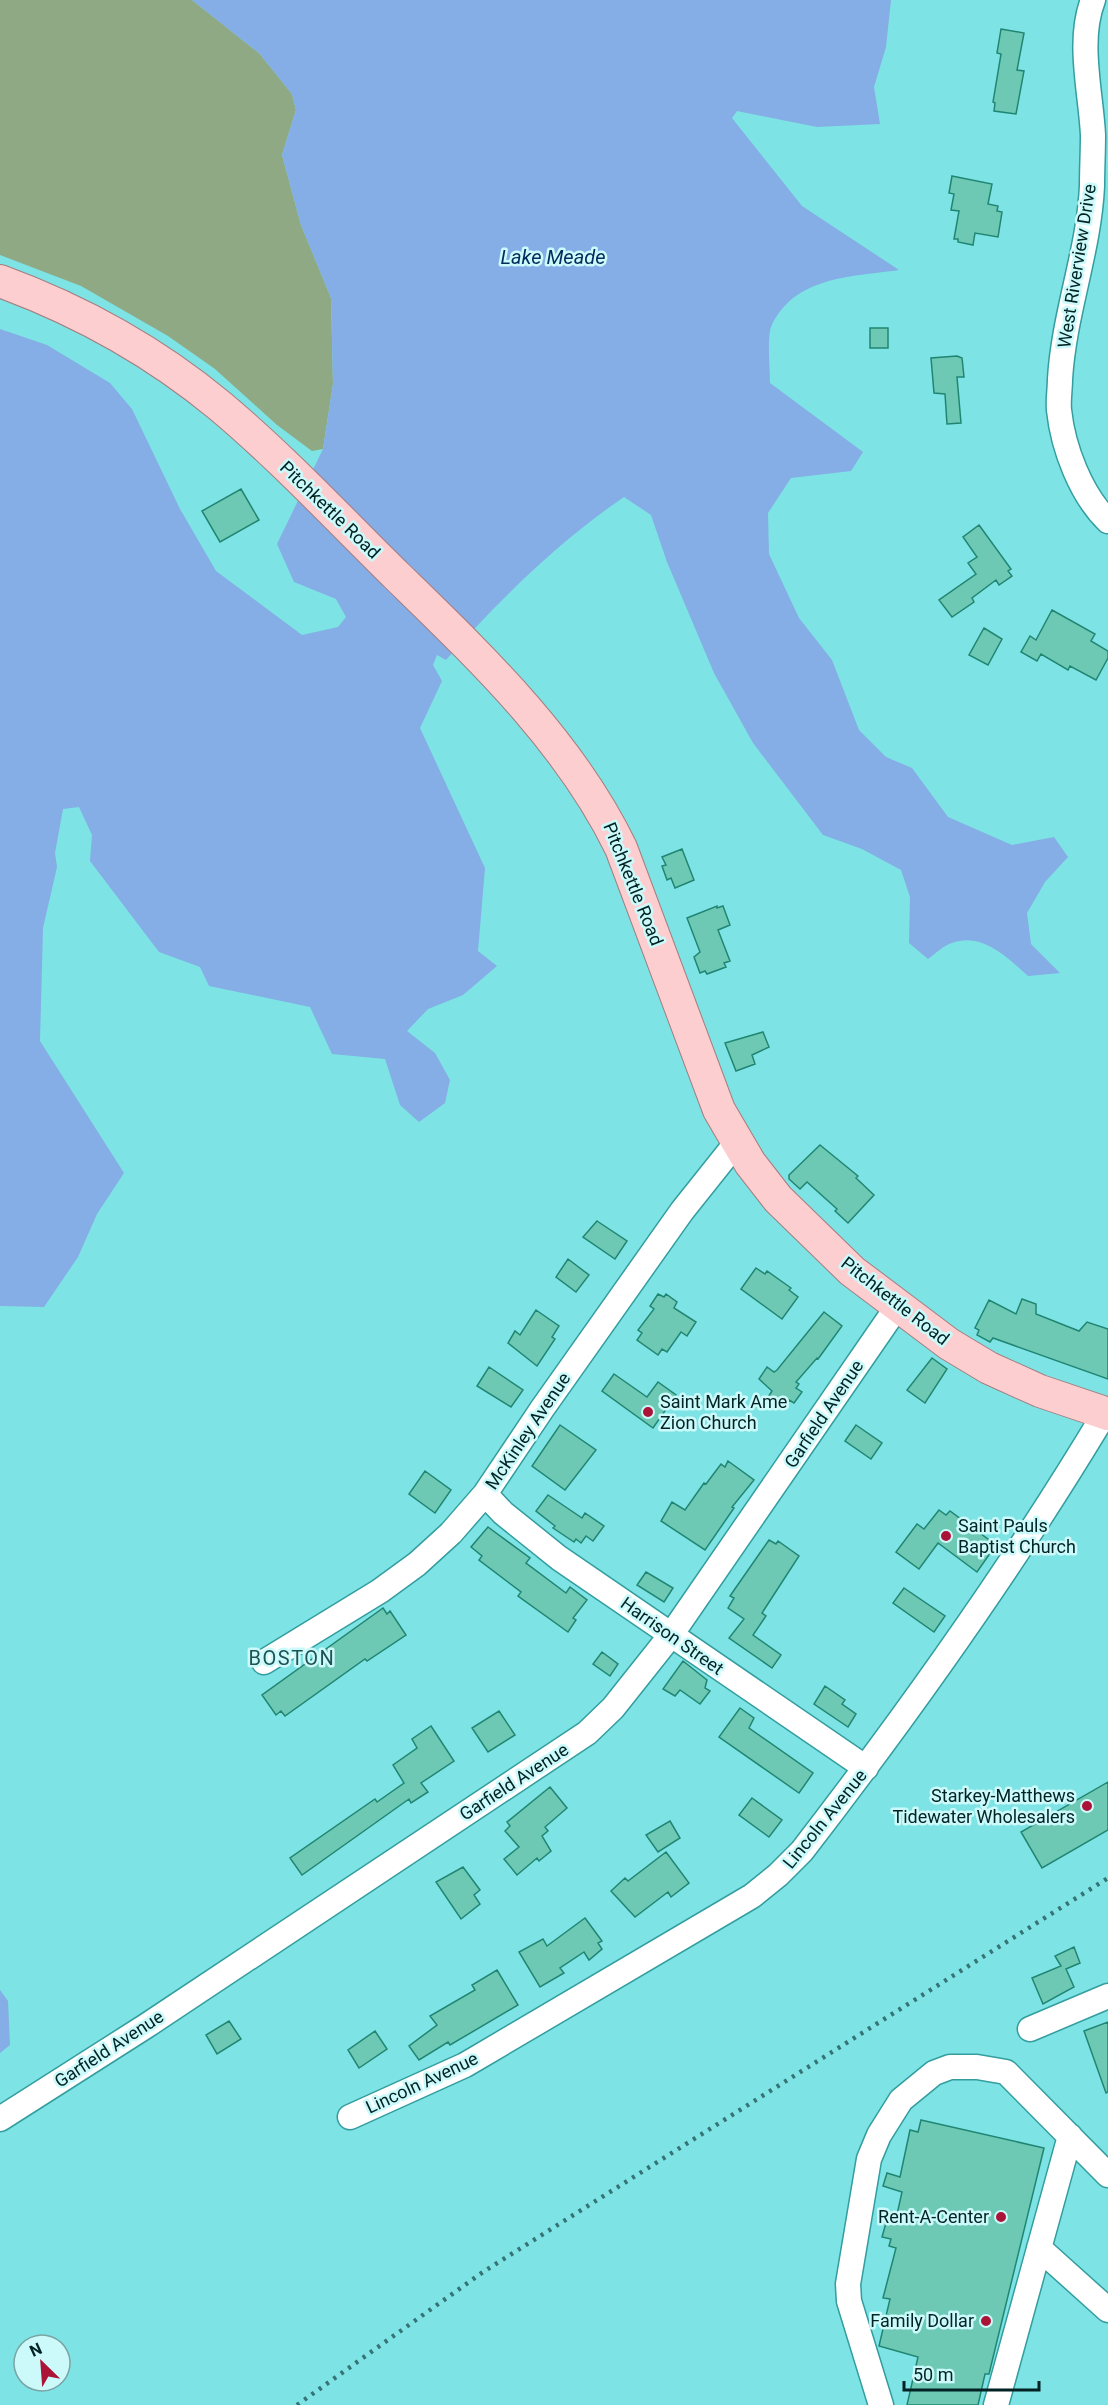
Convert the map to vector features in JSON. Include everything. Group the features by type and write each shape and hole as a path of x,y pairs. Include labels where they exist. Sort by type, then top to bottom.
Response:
{"main road":[{"name":"Pitchkettle Road","path":"0,281 83,317 174,371 220,406 471,648 558,747 603,812 621,848 713,1096 737,1142 778,1199 852,1271 949,1344 989,1368 1040,1390 1107,1413"}],"street":[{"name":"West Riverview Drive","path":"1093,0 1089,11 1087,33 1093,135 1092,189 1086,230 1067,315 1059,410 1074,465 1091,500 1108,521"},
{"name":"McKinley Avenue","path":"264,1662 380,1591 417,1564 451,1533 485,1494 542,1408 682,1211 737,1142"},
{"name":"Garfield Avenue","path":"0,2119 564,1751 613,1708 671,1635 897,1307"},
{"name":"Lincoln Avenue","path":"350,2117 408,2093 465,2065 752,1896 778,1875 802,1851 866,1768 1014,1555 1107,1413"},
{"name":"Harrison Street","path":"485,1494 503,1513 559,1558 866,1768"},
{"path":"1030,2029 1108,1996"},
{"path":"881,2405 849,2301 848,2284 869,2160 879,2135 901,2100 927,2077 950,2067 977,2067 1006,2072 1108,2175"},
{"path":"996,2405 1070,2136"},
{"path":"1039,2248 1108,2310"}],"green space":[{"path":"0,0 192,0 259,53 292,94 296,110 282,155 301,225 331,298 333,384 323,449 312,451 277,425 215,369 168,336 81,286 0,255"}],"water":[{"name":"Lake Meade","path":"192,0 891,0 886,47 874,87 880,124 817,127 737,111 732,118 802,206 899,270 843,278 809,288 781,310 771,327 770,383 863,452 851,471 791,478 768,513 769,554 799,618 832,660 859,730 886,757 912,768 948,817 1012,845 1054,837 1068,857 1045,882 1027,913 1031,944 1060,973 1028,976 994,949 974,941 949,944 928,959 909,943 910,897 901,870 862,849 823,835 753,743 714,673 667,562 651,515 624,497 576,533 530,573 446,660 437,655 433,665 442,681 420,728 485,868 478,951 497,966 463,995 428,1009 407,1031 435,1053 450,1080 445,1103 419,1122 400,1105 385,1059 332,1054 310,1007 209,986 200,967 159,952 90,861 92,835 79,807 63,809 55,853 57,867 43,928 40,1041 124,1173 97,1214 78,1257 44,1307 0,1306 0,329 47,345 110,383 132,409 180,509 216,571 302,635 338,627 346,617 336,599 294,582 277,544 323,449 333,384 331,298 301,225 282,155 296,110 292,94 259,53"},
{"path":"0,1990 8,2001 10,2045 0,2053"}],"building":[{"path":"1001,29 1024,33 1017,70 1024,71 1016,114 994,111 995,103 993,102 1001,54 997,53"},
{"path":"952,176 992,184 988,204 998,206 997,211 1002,212 998,237 975,233 973,245 954,239 959,211 951,210 954,194 949,193"},
{"path":"870,328 888,328 888,348 870,348"},
{"path":"957,356 962,358 964,377 957,377 961,423 947,424 945,394 934,393 931,358"},
{"path":"241,489 259,520 220,542 202,511"},
{"path":"979,525 1011,569 1008,571 1012,576 999,585 996,580 972,598 974,602 952,617 939,600 976,574 968,563 977,557 963,537"},
{"path":"1052,610 1095,634 1091,641 1108,651 1108,658 1096,680 1070,666 1068,670 1041,654 1037,661 1021,652 1030,636 1036,640"},
{"path":"984,628 1002,639 988,665 969,655"},
{"path":"682,849 694,880 675,888 671,878 667,880 662,866 666,865 662,857"},
{"path":"717,906 717,908 723,906 730,925 718,930 730,961 724,963 726,967 707,974 705,971 700,973 694,957 700,952 687,918"},
{"path":"763,1032 769,1047 752,1055 755,1064 736,1071 725,1043"},
{"path":"820,1145 858,1176 856,1178 874,1195 848,1223 835,1211 837,1209 807,1182 800,1189 789,1179 789,1175"},
{"path":"597,1221 627,1241 615,1259 583,1237"},
{"path":"568,1259 589,1275 576,1292 556,1277"},
{"path":"756,1268 765,1274 767,1271 791,1288 789,1290 798,1297 782,1319 741,1289"},
{"path":"658,1294 664,1297 666,1294 677,1302 674,1308 696,1322 687,1336 681,1332 667,1352 662,1349 658,1355 637,1340 642,1333 638,1330 654,1309 650,1306"},
{"path":"1022,1299 1036,1304 1036,1314 1079,1331 1087,1322 1108,1329 1108,1379 993,1338 990,1342 977,1335 979,1330 975,1328 989,1300 1016,1314"},
{"path":"536,1310 559,1326 552,1337 555,1339 537,1366 508,1343 515,1331 520,1335"},
{"path":"824,1312 842,1326 818,1359 796,1382 799,1384 796,1388 802,1392 794,1403 789,1400 784,1407 768,1397 772,1391 759,1379 767,1367 774,1372 777,1370"},
{"path":"932,1358 947,1369 925,1403 907,1390"},
{"path":"489,1367 523,1390 511,1407 477,1386"},
{"name":"Saint Mark Ame Zion Church","path":"614,1374 647,1397 658,1382 676,1395 653,1428 602,1391"},
{"path":"560,1425 596,1450 565,1490 532,1466"},
{"path":"856,1425 882,1443 871,1459 845,1441"},
{"path":"728,1461 754,1480 732,1507 734,1508 705,1550 661,1521 672,1502 685,1510 704,1483 706,1484 721,1464 725,1467"},
{"path":"425,1471 451,1490 435,1513 409,1494"},
{"path":"548,1495 582,1518 585,1513 604,1526 593,1541 586,1536 581,1543 576,1539 574,1542 553,1528 555,1526 536,1511"},
{"name":"Saint Pauls Baptist Church","path":"939,1510 946,1515 950,1511 996,1545 977,1572 938,1543 919,1569 896,1552 917,1524 924,1529"},
{"path":"488,1527 530,1558 526,1563 566,1593 570,1587 587,1600 573,1618 576,1620 568,1632 518,1596 521,1592 479,1560 482,1556 471,1547"},
{"path":"769,1540 776,1544 778,1541 799,1556 762,1613 766,1616 753,1635 781,1655 772,1668 729,1638 744,1619 728,1608 734,1598 730,1596"},
{"path":"646,1572 673,1588 664,1602 637,1585"},
{"path":"904,1588 945,1616 934,1632 893,1603"},
{"path":"383,1608 387,1614 390,1611 406,1635 367,1661 365,1659 285,1716 281,1711 276,1715 262,1695"},
{"path":"602,1652 618,1664 610,1676 593,1664"},
{"path":"683,1661 707,1680 705,1688 710,1691 700,1704 680,1690 675,1696 663,1689"},
{"path":"825,1686 845,1700 842,1704 856,1714 848,1727 814,1704"},
{"path":"740,1708 754,1718 749,1728 813,1773 799,1793 719,1737"},
{"path":"499,1711 515,1735 488,1752 472,1728"},
{"path":"431,1726 454,1761 421,1783 428,1792 411,1803 409,1799 302,1875 290,1858 375,1799 377,1802 404,1783 393,1765 417,1748 412,1739"},
{"name":"Starkey-Matthews Tidewater Wholesalers","path":"1108,1782 1108,1830 1042,1868 1021,1832"},
{"path":"550,1787 567,1808 545,1827 548,1831 542,1836 551,1851 539,1861 537,1858 517,1875 504,1859 519,1847 505,1831 510,1826 507,1822"},
{"path":"752,1798 782,1820 769,1837 739,1815"},
{"path":"670,1821 680,1838 658,1852 646,1835"},
{"path":"666,1852 689,1883 671,1897 668,1892 635,1917 611,1891 625,1878 628,1881"},
{"path":"463,1867 480,1890 474,1895 480,1904 461,1919 436,1882"},
{"path":"585,1918 602,1941 598,1943 602,1949 589,1960 584,1952 560,1968 564,1973 540,1987 519,1952 543,1939 547,1946"},
{"path":"1074,1947 1080,1963 1066,1969 1074,1987 1043,2004 1032,1978 1061,1966 1055,1956"},
{"path":"497,1970 518,2005 450,2045 448,2042 419,2060 409,2046 437,2025 430,2016 475,1990 472,1985"},
{"path":"229,2021 241,2039 217,2054 206,2035"},
{"path":"1108,2022 1108,2092 1106,2093 1084,2031"},
{"path":"375,2031 387,2049 359,2068 348,2050"},
{"path":"921,2120 1044,2148 989,2374 985,2374 978,2405 907,2405 918,2357 879,2346 890,2299 883,2298 896,2248 889,2246 891,2239 882,2237 888,2216 896,2219 902,2192 883,2186 887,2173 900,2177 910,2130 918,2132"}],"railway":[{"path":"297,2405 483,2272 1108,1878"}],"place":[{"name":"Saint Mark Ame Zion Church","path":"648,1412"},
{"name":"Saint Pauls Baptist Church","path":"946,1536"},
{"name":"Starkey-Matthews Tidewater Wholesalers","path":"1087,1806"},
{"name":"Rent-A-Center","path":"1001,2217"},
{"name":"Family Dollar","path":"986,2321"}],"district":[{"name":"BOSTON","path":"292,1658"}]}
